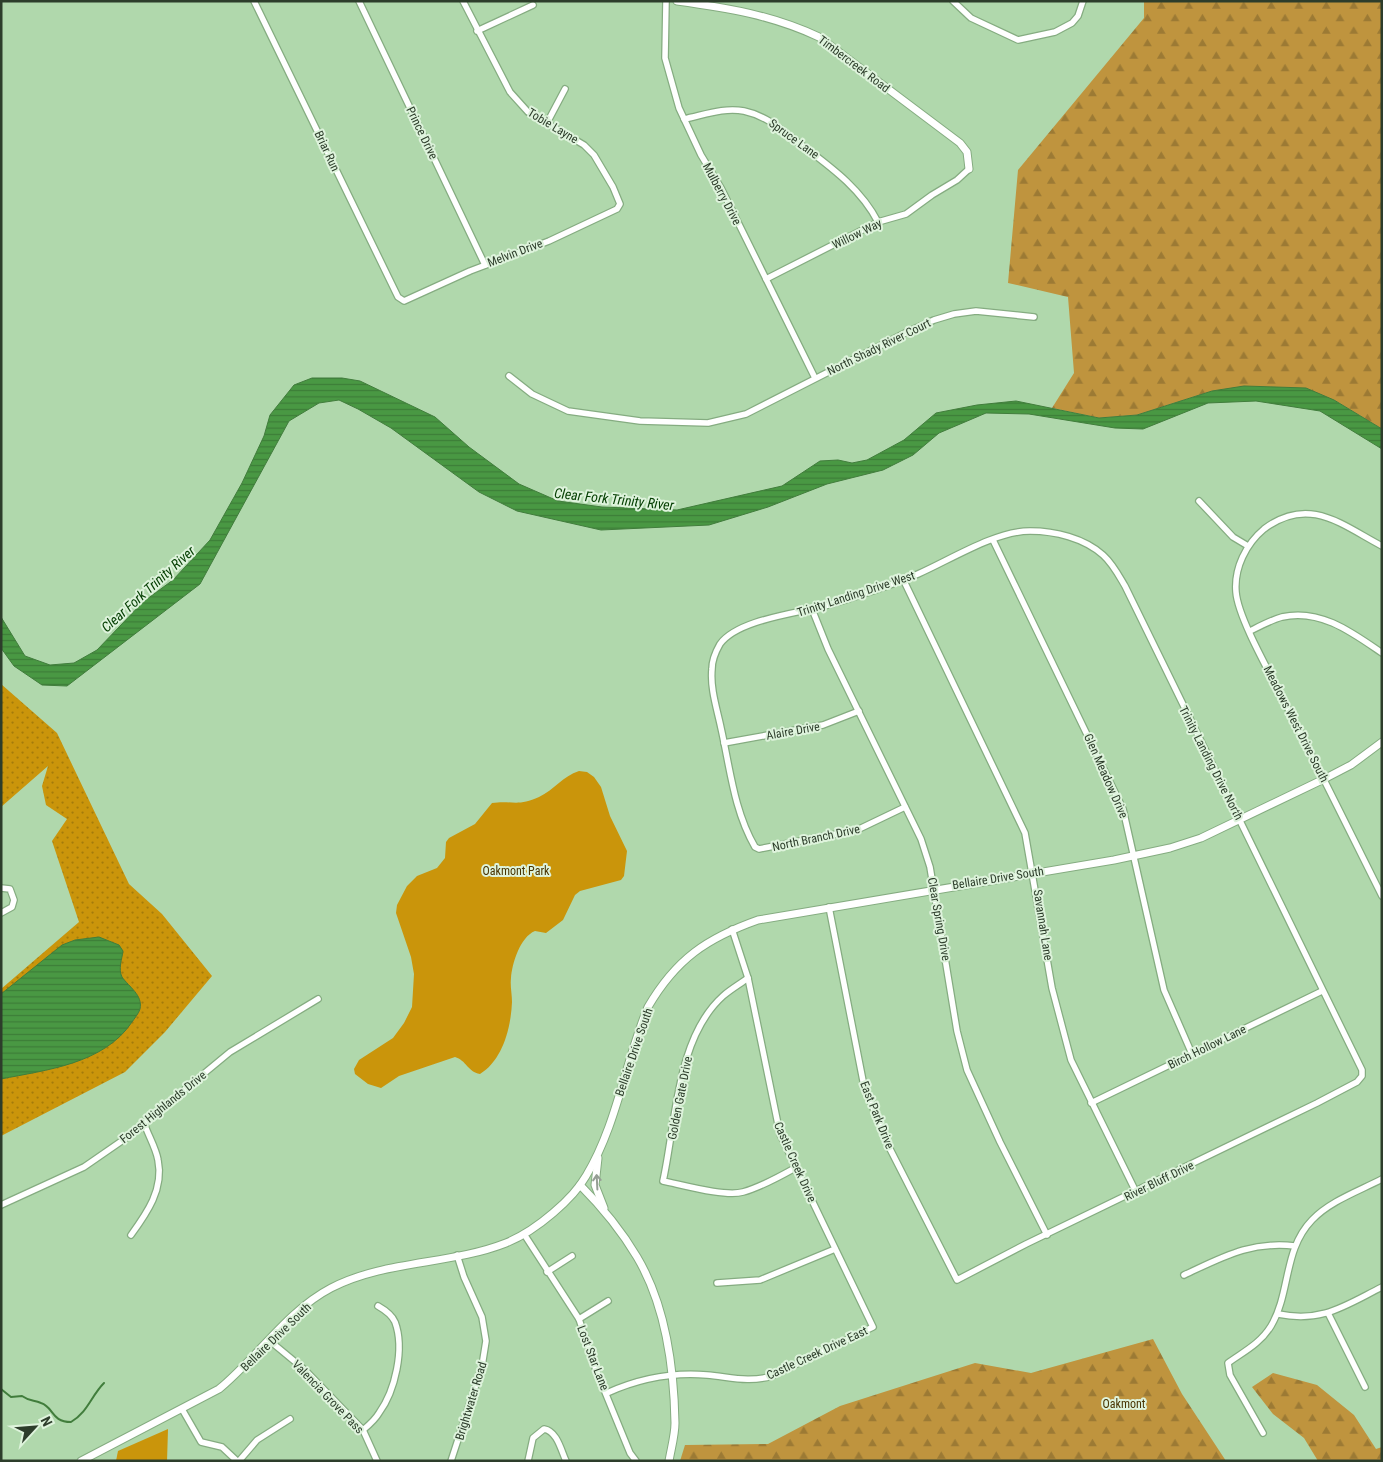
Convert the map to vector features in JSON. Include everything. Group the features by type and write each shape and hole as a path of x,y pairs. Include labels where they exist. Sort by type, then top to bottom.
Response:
{"street":[{"name":"Briar Run","path":"254,1 347,195 401,300"},
{"name":"Prince Drive","path":"359,1 485,265"},
{"name":"Tobie Layne","path":"463,1 510,92 522,108 584,145 594,155 618,196"},
{"name":"Mulberry Drive","path":"666,1 665,58 684,119 701,155 721,188 815,378"},
{"name":"Timbercreek Road","path":"677,1 743,10 801,29 819,37 960,143 967,152 969,169"},
{"path":"953,1 971,18 1018,40 1055,32 1072,23 1078,16 1082,1"},
{"path":"478,31 533,5"},
{"path":"547,123 565,89"},
{"name":"Spruce Lane","path":"684,119 728,110 762,116 836,170 863,198 878,222"},
{"name":"Willow Way","path":"766,279 878,222 906,214 957,180 969,169"},
{"name":"Melvin Drive","path":"401,300 413,298 485,265 542,244 617,209 620,204 618,196"},
{"name":"North Shady River Court","path":"510,376 532,394 568,411 674,424 708,423 746,414 904,333 954,314 976,311 1034,317"},
{"path":"1199,501 1233,537 1248,546 1259,533 1282,519 1311,513 1335,519 1382,546"},
{"name":"Trinity Landing Drive North","path":"993,540 1017,532 1050,532 1077,539 1104,556 1125,586 1362,1070 1360,1079"},
{"name":"Trinity Landing Drive West","path":"724,744 712,684 714,658 720,644 727,637 746,626 812,609 903,579 993,540"},
{"name":"Glen Meadow Drive","path":"993,540 1123,808 1164,990 1192,1054"},
{"name":"Meadows West Drive South","path":"1248,546 1238,573 1236,594 1250,630 1382,896"},
{"name":"Savannah Lane","path":"903,579 1011,798 1025,833 1034,872 1057,1011 1071,1060 1136,1192"},
{"name":"Clear Spring Drive","path":"812,609 828,649 921,839 930,866 957,1031 967,1070 1000,1142 1047,1234"},
{"path":"1250,630 1284,616 1310,616 1342,627 1382,653"},
{"name":"Alaire Drive","path":"724,744 823,726 859,711"},
{"name":"Bellaire Drive South","path":"81,1461 219,1389 239,1373 304,1307 341,1284 367,1274 504,1244 524,1234 560,1208 580,1185 598,1152 617,1103 622,1081 644,1016 655,994 693,952 732,930 758,920 1135,856 1186,843 1240,820 1324,779 1351,765 1382,742"},
{"name":"North Branch Drive","path":"724,744 732,789 754,845 759,849 857,830 905,807"},
{"path":"1,888 10,889 14,900 12,907 1,913"},
{"name":"East Park Drive","path":"828,907 864,1086 889,1147 958,1280"},
{"name":"Castle Creek Drive","path":"732,930 748,978 775,1118 795,1168 873,1327"},
{"name":"Golden Gate Drive","path":"748,978 722,996 714,1005 692,1044 681,1079 663,1181 730,1194 750,1190 795,1168"},
{"name":"Birch Hollow Lane","path":"1091,1103 1322,991"},
{"name":"Forest Highlands Drive","path":"1,1204 84,1168 144,1123 230,1052 318,999"},
{"name":"River Bluff Drive","path":"958,1280 966,1274 1047,1234 1317,1103 1360,1079"},
{"path":"131,1235 150,1208 159,1182 158,1159 144,1123"},
{"path":"598,1152 595,1185 605,1211"},
{"path":"1262,1433 1230,1375 1228,1363 1245,1353 1260,1340 1278,1314 1295,1246 1302,1233 1319,1214 1382,1179"},
{"path":"580,1185 605,1211 633,1251 646,1275 664,1328 671,1374 675,1425 669,1461"},
{"name":"Lost Star Lane","path":"524,1234 579,1319 630,1454 636,1461"},
{"path":"1184,1275 1227,1255 1258,1245 1295,1246"},
{"path":"717,1283 760,1280 836,1249"},
{"name":"Brightwater Road","path":"451,1461 482,1366 486,1341 482,1317 464,1277 458,1255"},
{"path":"547,1272 572,1256"},
{"path":"1278,1314 1310,1317 1328,1313 1382,1287"},
{"path":"579,1319 608,1301"},
{"path":"363,1430 375,1419 384,1406 398,1359 395,1322 387,1312 378,1306"},
{"path":"1328,1313 1365,1387"},
{"name":"Castle Creek Drive East","path":"606,1393 628,1383 671,1374 758,1380 772,1376 873,1327"},
{"name":"Valencia Grove Pass","path":"270,1341 305,1370 363,1430 377,1461"},
{"path":"182,1409 201,1442 222,1447 238,1461 258,1440 290,1419"},
{"path":"528,1461 533,1438 544,1430 548,1430 556,1438 566,1461"}],"green space":[{"path":"1144,1 1382,1 1382,429 1334,400 1212,391 1137,415 1099,418 1052,408 1074,373 1068,297 1008,283 1018,170 1144,18"},
{"path":"1,684 57,733 129,884 162,914 212,976 165,1032 125,1072 1,1136 1,989 79,922 52,841 67,819 46,805 42,786 48,766 1,807"},
{"name":"Oakmont Park","path":"579,771 587,772 594,777 601,787 610,816 627,851 624,876 621,880 580,891 575,895 563,920 546,933 535,931 525,939 515,959 512,972 512,1002 508,1032 500,1052 488,1068 480,1074 476,1073 455,1057 399,1076 381,1088 368,1084 355,1074 354,1069 359,1060 393,1038 404,1023 412,1007 414,974 411,957 396,913 397,905 407,886 417,876 437,868 445,858 446,842 449,838 475,824 492,803 520,803 532,800 544,794 568,776"},
{"name":"Oakmont","path":"1153,1339 1182,1394 1226,1461 680,1461 685,1445 768,1444 840,1406 975,1363 1031,1373"},
{"path":"1273,1373 1317,1385 1354,1415 1376,1449 1382,1447 1382,1461 1318,1461 1304,1438 1273,1414 1252,1387"},
{"path":"168,1429 167,1461 116,1461 118,1451"}],"shaded area":[{"path":"312,378 342,378 360,381 435,417 469,447 519,484 558,501 602,507 677,510 782,486 820,461 838,460 852,463 867,460 904,440 936,413 977,405 1016,401 1099,418 1137,415 1212,391 1244,386 1306,388 1334,400 1382,429 1382,449 1320,411 1256,401 1208,403 1143,429 1115,428 1029,414 986,413 939,433 913,455 883,470 827,484 768,507 709,525 601,530 517,511 479,492 391,428 358,409 339,400 319,403 289,421 200,584 67,686 42,685 14,666 1,648 1,617 25,656 50,665 74,663 97,650 143,602 173,580 210,540 242,483 264,436 270,415 294,385"},
{"path":"99,937 119,945 123,951 120,967 121,974 135,991 140,1004 140,1009 132,1022 120,1036 90,1056 55,1068 1,1079 1,994 62,945 75,940"}],"waterway":[{"path":"1,1389 11,1397 22,1396 45,1405 60,1420 71,1422 82,1414 104,1383"}],"water label":[{"name":"Clear Fork Trinity River","path":"614,499"},
{"name":"Clear Fork Trinity River","path":"148,589"}]}
